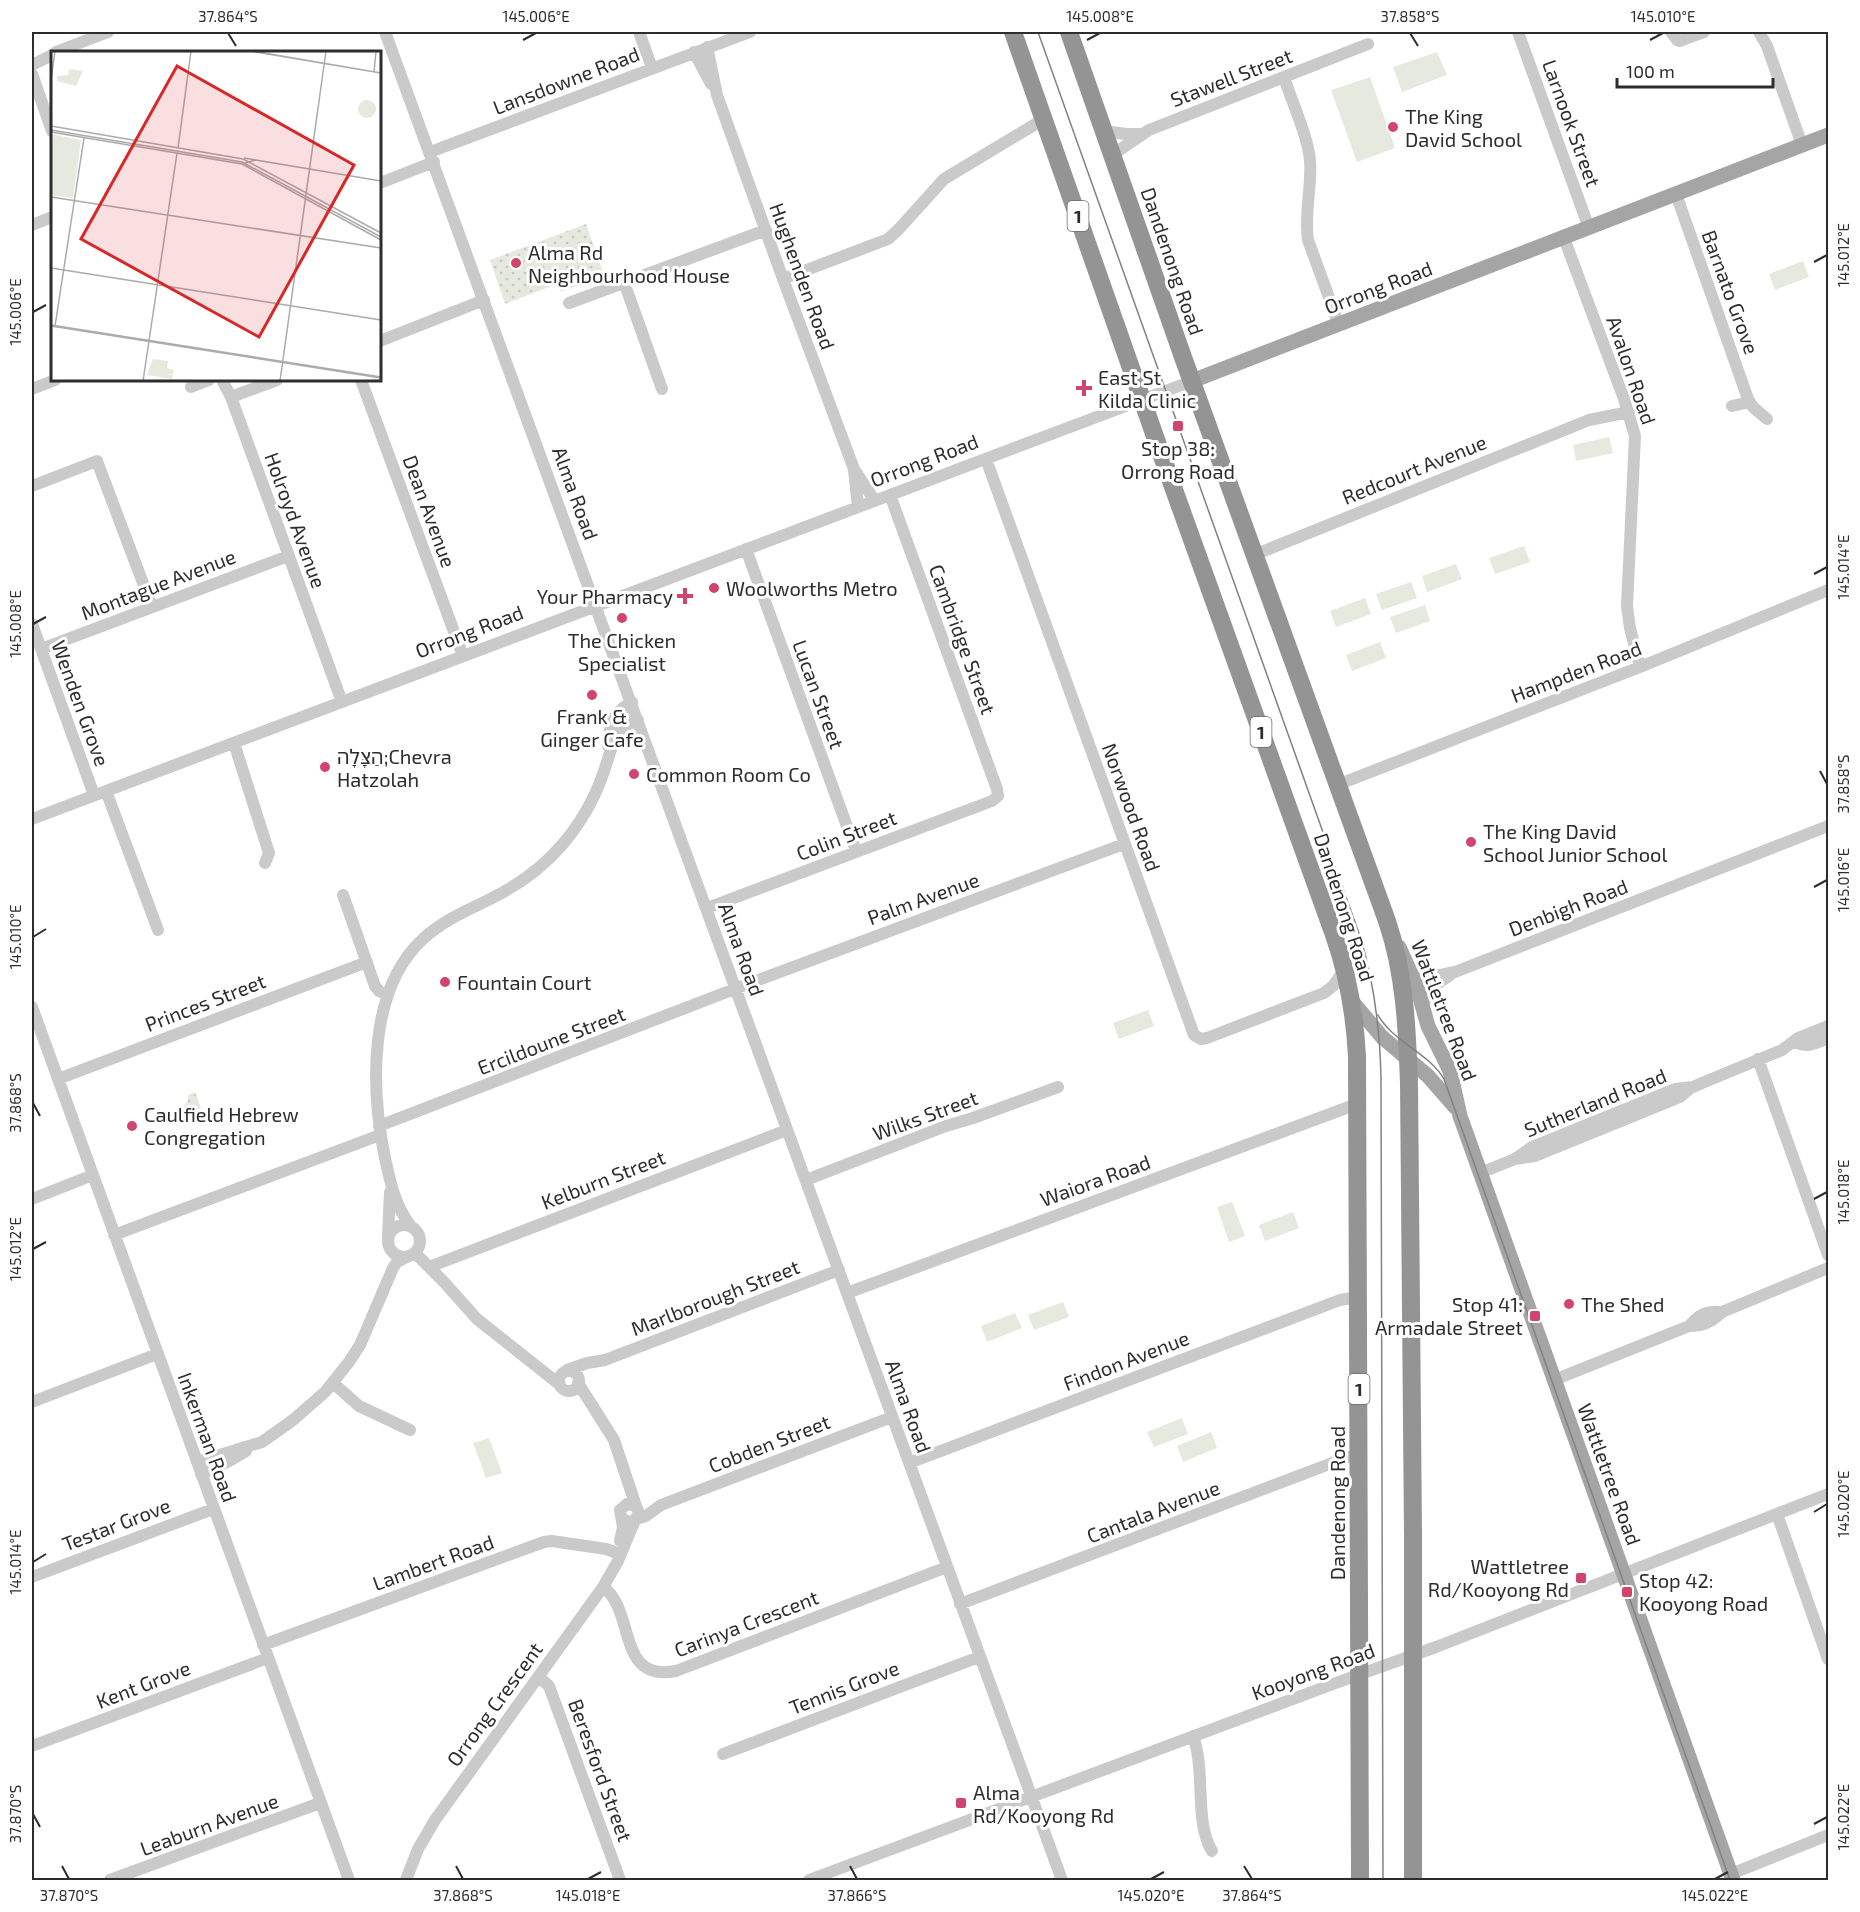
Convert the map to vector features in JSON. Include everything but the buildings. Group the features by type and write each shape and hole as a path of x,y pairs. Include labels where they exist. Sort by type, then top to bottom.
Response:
{"highway":[{"name":"Dandenong Road","path":"1012,32 1334,935 1345,969 1351,999 1356,1039 1357,1104 1360,1881"},
{"name":"Dandenong Road","path":"1070,32 1254,555 1387,921 1400,972 1409,1060 1413,1881"}],"main road":[{"name":"Orrong Road","path":"1192,381 1828,135"},
{"name":"Wattletree Road","path":"1387,921 1413,974 1428,1026 1450,1071 1460,1116 1732,1877"},
{"name":"Wattletree Road","path":"1351,999 1382,1037 1430,1078 1453,1104 1460,1116"}],"street":[{"path":"61,51 108,32"},
{"name":"Alma Road","path":"385,32 1062,1881"},
{"path":"639,32 652,68"},
{"name":"Lansdowne Road","path":"381,182 432,157 652,68 750,32"},
{"name":"Larnook Street","path":"1518,32 1589,228"},
{"path":"1671,32 1680,41 1704,32"},
{"path":"1759,32 1767,46 1802,145"},
{"name":"Stawell Street","path":"1112,155 1142,134 1368,44"},
{"name":"Hughenden Road","path":"707,47 717,95 783,279 854,469 875,501"},
{"name":"Hughenden Road","path":"694,52 717,95"},
{"path":"32,65 51,56"},
{"path":"32,74 51,128"},
{"path":"1284,77 1310,154 1308,240 1339,325"},
{"path":"783,279 888,239 944,178 1044,119"},
{"name":"Stawell Street","path":"1104,131 1142,134"},
{"name":"Barnato Grove","path":"1676,194 1750,402 1767,419"},
{"path":"32,225 51,217"},
{"path":"569,303 766,230"},
{"name":"Avalon Road","path":"1564,238 1629,412 1635,436 1626,585 1630,628 1645,665"},
{"path":"624,282 662,389"},
{"path":"381,340 484,300"},
{"path":"32,388 52,381"},
{"path":"191,387 206,381"},
{"name":"Holroyd Avenue","path":"223,381 231,397 342,702"},
{"path":"231,397 274,381"},
{"name":"Dean Avenue","path":"361,381 463,656"},
{"name":"Orrong Road","path":"32,819 1192,381"},
{"name":"Redcourt Avenue","path":"1254,555 1589,420 1624,399"},
{"path":"1732,406 1750,402"},
{"name":"Redcourt Avenue","path":"1589,420 1629,412"},
{"name":"Norwood Road","path":"986,459 1189,1025 1197,1038 1207,1038 1324,993 1345,969"},
{"path":"32,486 97,461 152,607"},
{"name":"Hughenden Road","path":"854,469 858,507"},
{"name":"Cambridge Street","path":"890,495 998,796"},
{"name":"Lucan Street","path":"746,549 856,851"},
{"name":"Montague Avenue","path":"41,649 288,556"},
{"name":"Hampden Road","path":"1337,785 1645,665 1828,590"},
{"name":"Wenden Grove","path":"32,624 94,795"},
{"path":"607,763 609,736 614,716 632,702"},
{"path":"199,1468 223,1453 252,1446 276,1433 309,1407 333,1383 360,1345 387,1281 398,1262 411,1255 420,1244 417,1230 402,1215 390,1182 380,1130 377,1097 381,1019 388,995 403,964 412,950 427,935 453,916 510,888 552,856 572,833 590,804 621,729 638,720"},
{"path":"234,743 269,853 265,863"},
{"path":"106,791 158,930"},
{"name":"Colin Street","path":"706,908 981,805 998,796"},
{"name":"Denbigh Road","path":"1413,974 1426,978 1455,972 1828,826"},
{"name":"Palm Avenue","path":"736,990 1124,844"},
{"path":"343,895 375,986 379,991 388,995"},
{"name":"Princes Street","path":"58,1079 367,962"},
{"name":"Denbigh Road","path":"1425,1014 1424,1000 1430,990 1455,972"},
{"name":"Ercildoune Street","path":"114,1235 736,990"},
{"path":"1324,993 1351,999"},
{"name":"Inkerman Road","path":"32,1007 349,1881"},
{"name":"Sutherland Road","path":"1480,1173 1515,1159 1541,1143 1675,1089 1693,1087 1782,1050 1794,1041 1828,1026"},
{"name":"Sutherland Road","path":"1794,1041 1808,1046 1828,1038"},
{"path":"1758,1059 1828,1255"},
{"name":"Wilks Street","path":"806,1180 946,1126 1058,1087"},
{"name":"Waiora Road","path":"847,1293 1357,1104"},
{"name":"Kelburn Street","path":"431,1266 787,1130"},
{"path":"32,1199 93,1175"},
{"path":"387,1281 390,1182"},
{"path":"410,1225 395,1227 389,1241 396,1255 411,1255"},
{"name":"Orrong Crescent","path":"406,1881 418,1849 431,1826 603,1587 620,1554 636,1513 614,1440 594,1408 571,1385 528,1359 477,1319 431,1266 420,1238"},
{"name":"Orrong Crescent","path":"411,1255 431,1266"},
{"path":"1554,1380 1689,1326 1702,1326 1711,1322 1722,1312 1828,1268"},
{"name":"Marlborough Street","path":"566,1371 587,1363 604,1360 839,1270"},
{"name":"Findon Avenue","path":"909,1463 1340,1300 1358,1298"},
{"path":"32,1402 157,1354"},
{"name":"Orrong Crescent","path":"528,1359 566,1371"},
{"name":"Marlborough Street","path":"571,1385 604,1360"},
{"path":"566,1371 577,1374 571,1385 559,1377 566,1371"},
{"path":"333,1383 359,1406 410,1430"},
{"name":"Cobden Street","path":"636,1513 661,1506 892,1417"},
{"name":"Cantala Avenue","path":"960,1604 1348,1457 1359,1457"},
{"name":"Orrong Crescent","path":"620,1554 624,1470"},
{"name":"Kooyong Road","path":"809,1881 1192,1736 1412,1656 1828,1494"},
{"path":"630,1503 636,1513 630,1522 622,1513 630,1503"},
{"name":"Testar Grove","path":"32,1577 213,1509"},
{"path":"1777,1514 1828,1659"},
{"name":"Lambert Road","path":"263,1645 547,1541 606,1549 620,1554"},
{"name":"Carinya Crescent","path":"603,1587 614,1597 638,1661 651,1670 667,1673 947,1567"},
{"name":"Tennis Grove","path":"723,1754 979,1657"},
{"name":"Kent Grove","path":"32,1746 268,1658"},
{"name":"Beresford Street","path":"539,1677 549,1686 554,1697 620,1881"},
{"path":"1192,1736 1198,1750 1206,1838 1212,1851"},
{"name":"Leaburn Avenue","path":"110,1881 321,1803"},
{"path":"1732,1877 1828,1835"}],"shaded area":[{"path":"1437,52 1447,75 1402,92 1393,67"},
{"path":"1370,77 1395,148 1357,162 1331,90"},
{"path":"586,224 604,275 561,292 557,284 505,304 490,260"},
{"path":"1803,261 1809,277 1775,290 1769,274"},
{"path":"1609,437 1613,453 1576,461 1573,445"},
{"path":"1524,546 1530,562 1495,574 1489,558"},
{"path":"1456,564 1462,579 1427,592 1422,576"},
{"path":"1411,582 1417,598 1382,610 1376,594"},
{"path":"1365,598 1371,614 1336,627 1330,611"},
{"path":"1425,605 1430,621 1396,633 1390,617"},
{"path":"1380,642 1386,658 1352,671 1346,655"},
{"path":"1148,1010 1154,1026 1119,1039 1113,1023"},
{"path":"195,1092 201,1108 185,1114 183,1107 188,1101 188,1095"},
{"path":"1232,1202 1245,1236 1229,1242 1217,1207"},
{"path":"1293,1212 1299,1228 1265,1241 1259,1225"},
{"path":"1063,1302 1069,1317 1034,1330 1028,1315"},
{"path":"1015,1313 1022,1328 987,1342 981,1326"},
{"path":"1182,1418 1188,1434 1154,1447 1147,1432"},
{"path":"1211,1432 1217,1448 1183,1462 1177,1446"},
{"path":"489,1438 502,1473 486,1478 473,1443"}],"tram line":[{"path":"1038,32 1361,939 1373,990 1378,1025 1381,1078 1383,1880"},
{"path":"1378,1015 1393,1033 1429,1062 1444,1079 1730,1880"}],"place":[{"name":"The King David School","path":"1393,127"},
{"name":"Alma Rd Neighbourhood House","path":"516,263"},
{"name":"East St Kilda Clinic","path":"1084,388"},
{"name":"Stop 38: Orrong Road","path":"1178,426"},
{"name":"Woolworths Metro","path":"714,588"},
{"name":"Your Pharmacy","path":"685,596"},
{"name":"The Chicken Specialist","path":"622,618"},
{"name":"Frank & Ginger Cafe","path":"592,695"},
{"name":"הַצָּלָה;Chevra Hatzolah","path":"325,767"},
{"name":"Common Room Co","path":"634,774"},
{"name":"The King David School Junior School","path":"1471,842"},
{"name":"Fountain Court","path":"445,982"},
{"name":"Caulfield Hebrew Congregation","path":"132,1126"},
{"name":"The Shed","path":"1569,1304"},
{"name":"Stop 41: Armadale Street","path":"1535,1316"},
{"name":"Wattletree Rd/Kooyong Rd","path":"1581,1578"},
{"name":"Stop 42: Kooyong Road","path":"1627,1592"},
{"name":"Alma Rd/Kooyong Rd","path":"961,1803"}]}
